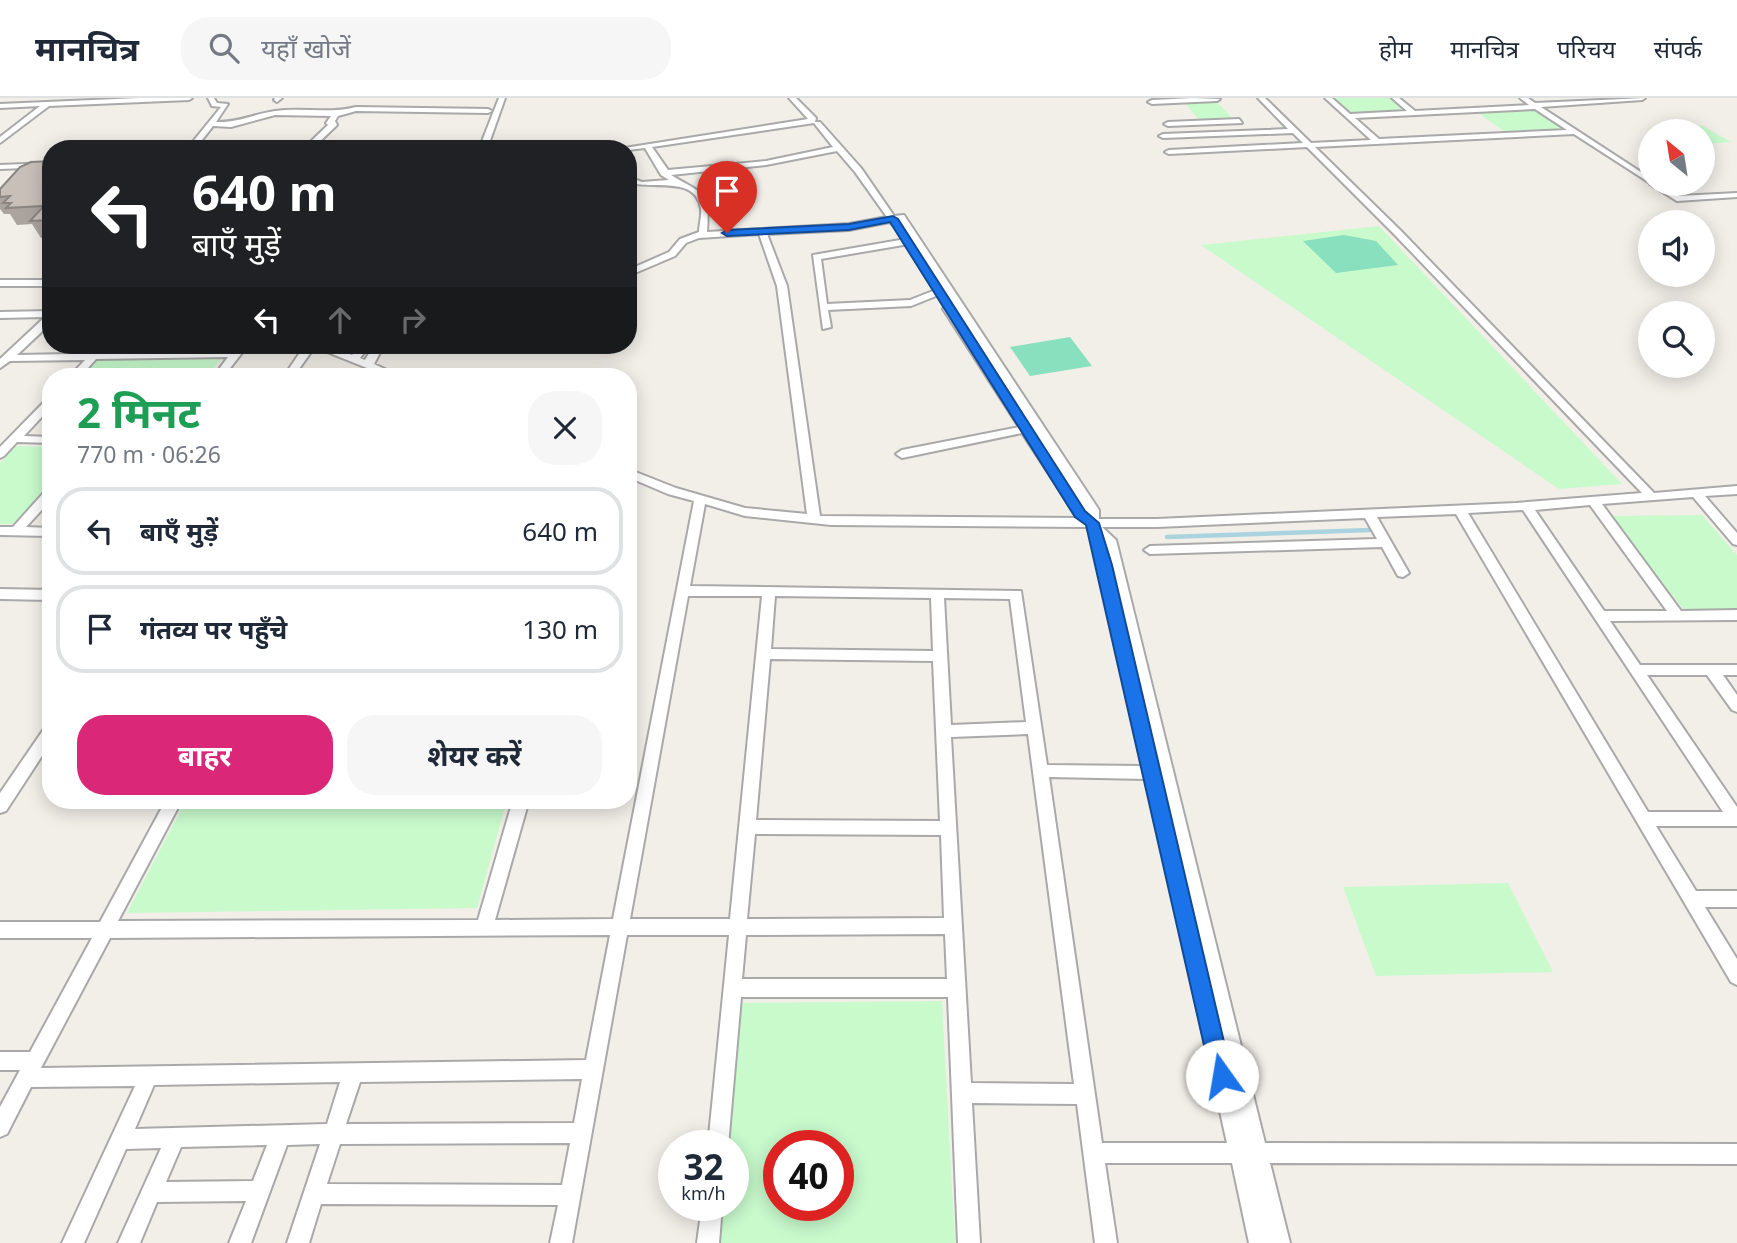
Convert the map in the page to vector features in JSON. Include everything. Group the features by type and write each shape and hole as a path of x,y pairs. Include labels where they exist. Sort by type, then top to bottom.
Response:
{"street":[{"path":"0,104 118,98"},
{"path":"0,104 189,98"},
{"path":"198,140 226,106 214,105 211,98"},
{"path":"477,140 493,98"},
{"path":"486,140 502,98"},
{"path":"792,98 860,162 1095,513 1092,523 1160,773 1249,1154 1279,1243"},
{"path":"802,98 817,122 897,218 906,242 1080,514 1092,523"},
{"path":"1150,100 1217,98 1224,106"},
{"path":"1261,98 1651,496"},
{"path":"1328,98 1378,142"},
{"path":"1395,98 1414,113"},
{"path":"1523,98 1638,174"},
{"path":"1348,116 1642,98"},
{"path":"1150,100 1177,136"},
{"path":"1180,100 1196,122"},
{"path":"0,141 46,104"},
{"path":"210,124 231,125 275,113 336,114 356,109 488,111"},
{"path":"1232,113 1250,133"},
{"path":"316,140 334,123 330,122 336,114"},
{"path":"1168,124 1239,121"},
{"path":"637,150 817,122"},
{"path":"637,147 817,122"},
{"path":"482,125 492,125"},
{"path":"1163,136 1294,131"},
{"path":"1169,152 1575,132"},
{"path":"649,148 664,173 676,182"},
{"path":"664,173 766,163 840,148"},
{"path":"0,164 42,163"},
{"path":"637,182 676,182 689,185 697,192 705,208 703,234"},
{"path":"1672,196 1677,199 1737,195"},
{"path":"637,269 672,254 683,241 703,234 849,227 897,218"},
{"path":"762,231 782,286 814,519"},
{"path":"826,327 815,264 817,256 906,242"},
{"path":"0,283 42,284"},
{"path":"823,307 911,303 938,292"},
{"path":"0,315 42,316"},
{"path":"4,361 42,325"},
{"path":"4,361 136,354"},
{"path":"225,368 236,354"},
{"path":"341,354 367,368"},
{"path":"354,359 358,354"},
{"path":"83,368 94,356"},
{"path":"0,454 42,410"},
{"path":"902,454 1026,429"},
{"path":"14,439 42,440"},
{"path":"637,476 745,512 814,519 1092,523 1460,510 1737,490"},
{"path":"1696,493 1737,541"},
{"path":"561,1243 700,499"},
{"path":"1593,501 1676,615"},
{"path":"16,531 42,502"},
{"path":"1526,506 1736,819"},
{"path":"1460,510 1737,976"},
{"path":"1370,514 1402,573"},
{"path":"0,531 42,532"},
{"path":"1150,550 1386,543"},
{"path":"682,591 1016,594 1106,1243"},
{"path":"720,1130 769,592"},
{"path":"937,593 969,1243"},
{"path":"0,594 42,594"},
{"path":"1599,616 1737,615"},
{"path":"763,654 940,656"},
{"path":"1636,670 1737,670"},
{"path":"1711,670 1737,706"},
{"path":"944,731 1035,728"},
{"path":"0,806 42,743"},
{"path":"1041,771 1160,773"},
{"path":"0,1128 169,809"},
{"path":"485,926 518,809"},
{"path":"1644,819 1736,819"},
{"path":"748,827 949,828"},
{"path":"1691,899 1737,899"},
{"path":"0,930 620,925 954,926"},
{"path":"733,988 957,988"},
{"path":"0,1061 31,1070 149,1076 593,1069"},
{"path":"298,1243 353,1073"},
{"path":"73,1243 149,1076"},
{"path":"962,1093 1085,1094"},
{"path":"120,1139 333,1134 582,1133"},
{"path":"240,1243 281,1135"},
{"path":"129,1243 175,1138"},
{"path":"1093,1153 1737,1154"},
{"path":"1249,1154 1260,1243"},
{"path":"152,1192 259,1191"},
{"path":"314,1194 570,1195"},
{"path":"708,1243 710,1221"}],"green space":[{"path":"1334,98 1390,98 1406,111 1351,114"},
{"path":"1216,101 1233,119 1199,120 1184,102"},
{"path":"1533,109 1565,131 1508,134 1477,112"},
{"path":"1715,133 1731,142 1715,143"},
{"path":"1379,226 1622,484 1559,489 1201,245"},
{"path":"1344,235 1376,241 1398,265 1336,273 1303,241"},
{"path":"1070,337 1092,366 1030,376 1010,347"},
{"path":"221,359 214,368 90,368 97,360"},
{"path":"16,446 42,447 42,492 14,524 0,524 0,463"},
{"path":"1702,515 1737,555 1737,609 1684,610 1611,516"},
{"path":"181,809 504,809 477,908 127,913"},
{"path":"1508,883 1553,972 1376,976 1343,887"},
{"path":"942,1001 955,1243 719,1243 721,1221 749,1221 749,1130 729,1130 740,1003"}],"building":[{"path":"42,161 42,206 6,208 11,203 3,203 10,196 0,197 0,189 20,167 31,162"},
{"path":"42,208 42,220 30,221"}],"waterway":[{"path":"1167,537 1370,530"}],"route":[{"path":"727,233 849,227 893,219 1080,514 1092,523 1098,539 1222,1076"}]}
